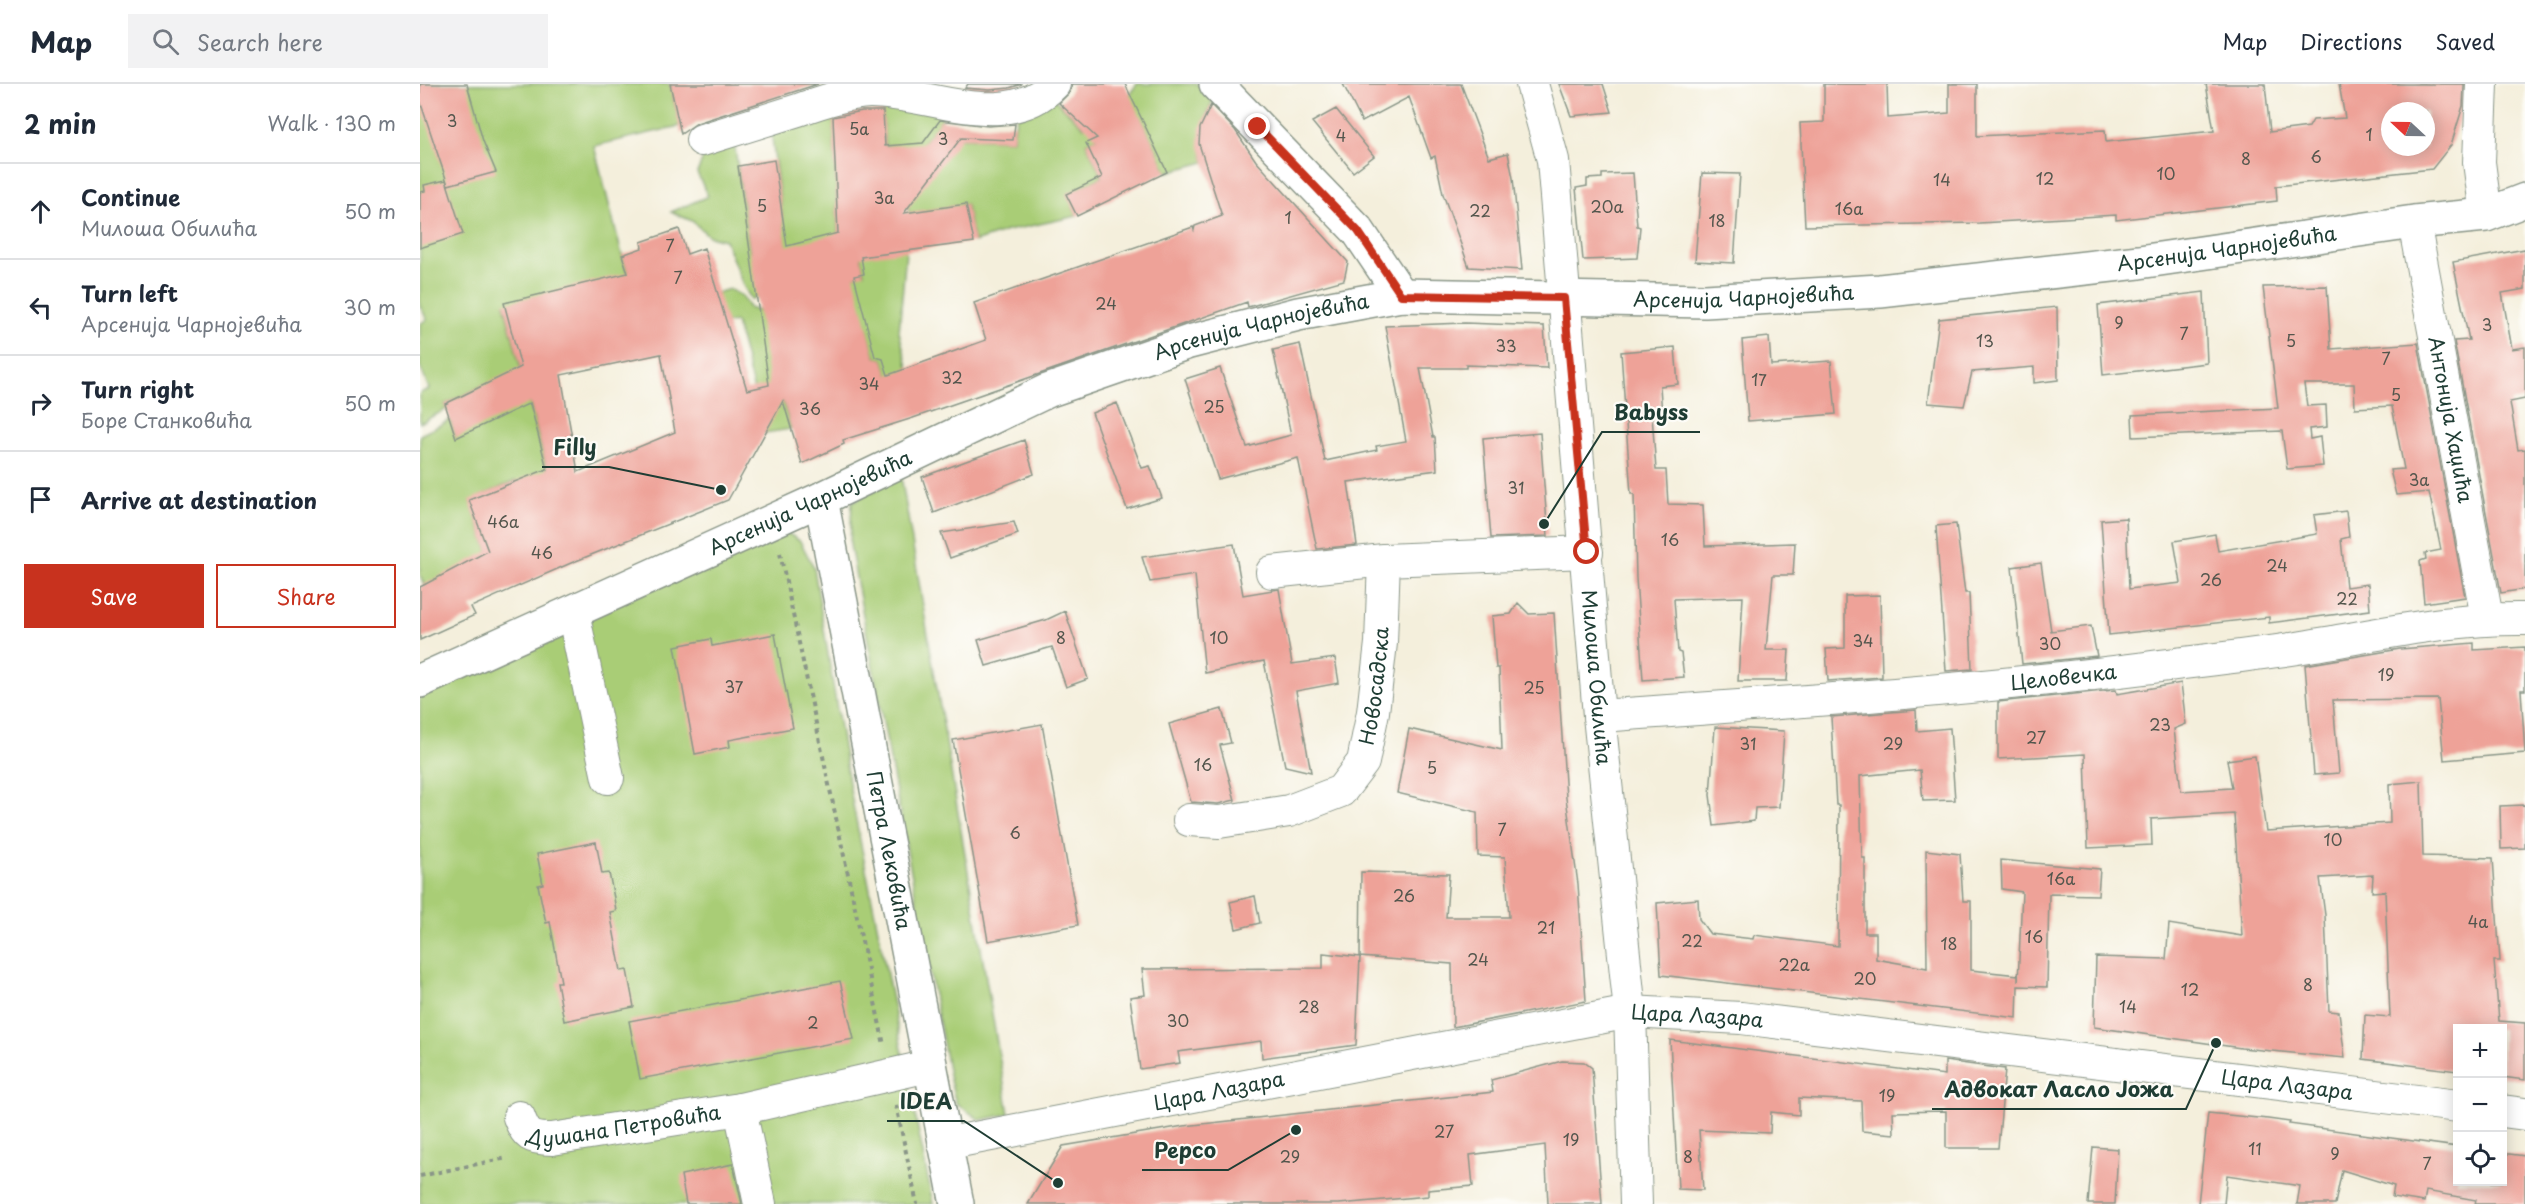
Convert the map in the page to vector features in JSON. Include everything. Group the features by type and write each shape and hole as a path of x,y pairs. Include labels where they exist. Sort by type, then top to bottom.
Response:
{"street":[{"path":"702,140 827,100 867,92 895,93 968,108 1016,106 1048,90 1054,84"},
{"path":"1216,84 1358,231 1401,295"},
{"name":"Милоша Обилића","path":"1532,84 1553,160 1599,716 1630,1012 1636,1204"},
{"path":"2482,84 2479,162 2486,215"},
{"name":"Арсенија Чарнојевића","path":"420,681 821,499 1047,391 1189,342 1298,314 1401,295 1705,301 1881,291 2139,262 2414,222 2486,215 2525,200"},
{"name":"Антонија Хаџића","path":"2414,222 2487,618"},
{"name":"Петра Лековића","path":"821,499 957,1204"},
{"path":"1272,572 1384,560 1587,552"},
{"name":"Новосадска","path":"1189,820 1219,822 1289,812 1341,791 1363,762 1373,712 1381,643 1384,560"},
{"path":"573,612 608,778"},
{"name":"Целовечка","path":"1599,716 1886,696 2141,668 2302,647 2405,627 2487,618 2525,619"},
{"name":"Цара Лазара","path":"944,1144 1630,1012 1741,1018 2453,1106"},
{"name":"Душана Петровића","path":"528,1128 552,1139 740,1109 929,1066"},
{"name":"Душана Петровића","path":"740,1109 760,1204"},
{"path":"2507,1112 2525,1114"}],"path":[{"path":"773,521 917,1204"},
{"path":"420,1176 497,1162 518,1154 528,1128"}],"green space":[{"path":"420,84 670,84 680,126 594,146 622,255 642,317 729,289 742,296 749,308 768,314 779,389 791,429 765,433 736,322 657,333 504,304 563,532 515,481 470,501 495,570 424,585 420,575 420,435 450,420 456,437 482,386 445,404 447,409 420,423 420,393 429,389 420,366 420,324 427,319 420,306"},
{"path":"1137,84 1198,84 1213,100 1201,137 1205,162 1167,172 1140,117 1086,143 1102,177 1067,194 1077,216 1007,231 974,242 966,204 909,213 898,146 885,146 882,103 947,112 910,160 961,138 1013,140 1016,118 1051,96 1084,127 1106,97 1120,107"},
{"path":"833,111 838,233 764,297 751,299 725,240 709,236 692,221 671,212 708,196 697,173 706,151 734,141 750,251 786,246 771,130"},
{"path":"855,230 906,251 899,332 918,405 898,410 883,359 875,357 852,276 864,273"},
{"path":"901,476 1009,1114 980,1120 956,1103 950,1080 850,545 852,502"},
{"path":"784,531 800,541 814,568 851,795 933,1204 420,1204 420,690"}],"building":[{"path":"420,84 467,84 483,141 496,172 448,185 420,101"},
{"path":"670,84 818,84 697,123 681,134"},
{"path":"968,84 1022,84 990,90 965,88"},
{"path":"1072,84 1125,84 1167,172 1077,216 1066,194 1102,177 1086,143 1097,138 1059,103 1070,92"},
{"path":"1343,84 1461,84 1489,158 1508,153 1513,178 1522,270 1469,267 1443,194 1435,156 1431,158 1409,97 1362,122"},
{"path":"1559,84 1603,84 1612,112 1571,116"},
{"path":"1824,84 1887,84 1888,118 1949,113 1949,84 1977,84 1977,136 2105,130 2106,142 2214,131 2206,84 2265,84 2270,132 2309,127 2313,120 2345,118 2339,84 2464,84 2463,106 2451,145 2432,169 2276,186 2277,201 2116,220 2116,215 1979,223 1805,226 1800,123 1824,122"},
{"path":"1211,105 1235,130 1256,161 1348,262 1344,280 1248,307 1247,302 913,418 843,440 844,444 802,464 783,401 728,500 571,563 471,607 475,615 420,640 420,587 488,551 469,500 547,469 530,403 456,438 445,404 521,367 504,303 628,273 622,255 642,248 641,242 679,229 687,254 704,248 747,390 769,385 738,166 774,160 787,246 838,233 833,117 862,111 883,111 885,146 923,143 940,120 988,126 1015,124 1013,140 961,138 904,213 966,204 974,242 861,257 864,274 854,276 875,357 883,359 888,375 986,340 974,303 1193,227 1194,230 1195,226 1222,216 1199,144 1200,128","holes":["661,354 675,432 578,472 561,375"]},
{"path":"1336,109 1374,156 1353,172 1312,122"},
{"path":"1633,173 1637,226 1640,227 1637,258 1583,260 1576,188 1587,186 1587,179 1602,178 1602,174"},
{"path":"1702,173 1740,174 1734,263 1695,261"},
{"path":"446,180 463,234 420,248 420,192 425,191 424,185"},
{"path":"2525,249 2525,289 2502,293 2512,349 2525,347 2525,399 2510,402 2518,450 2525,449 2525,589 2501,593 2454,341 2469,340 2453,262"},
{"path":"2327,286 2331,349 2418,343 2465,597 2424,603 2420,561 2426,559 2425,553 2441,550 2429,492 2396,495 2390,470 2404,469 2392,406 2355,408 2354,384 2304,384 2307,406 2326,405 2327,427 2309,429 2310,439 2320,437 2323,466 2287,469 2282,431 2133,437 2132,415 2278,408 2263,287"},
{"path":"2204,292 2207,363 2103,375 2098,305"},
{"path":"2057,307 2058,380 2034,383 2034,367 1972,372 1964,406 1928,403 1939,319"},
{"path":"1465,323 1544,326 1547,368 1466,365 1466,368 1420,368 1433,437 1435,437 1437,470 1348,482 1357,545 1317,549 1298,458 1218,479 1185,379 1220,368 1247,447 1291,435 1273,350 1300,344 1325,461 1377,450 1376,446 1406,441 1385,326"},
{"path":"1769,337 1771,365 1831,361 1836,414 1748,421 1742,340"},
{"path":"1675,347 1678,384 1660,386 1662,415 1652,415 1656,470 1666,470 1668,504 1703,505 1705,546 1795,543 1793,575 1773,575 1766,650 1789,650 1787,681 1738,681 1743,597 1674,599 1678,652 1681,653 1684,677 1643,680 1636,578 1634,494 1631,494 1621,352"},
{"path":"1117,403 1142,468 1150,466 1162,498 1127,509 1092,413"},
{"path":"1540,433 1548,536 1491,538 1483,438"},
{"path":"1024,440 1034,474 934,513 922,477"},
{"path":"2346,511 2349,537 2341,539 2346,587 2368,584 2370,610 2269,623 2269,617 2109,635 2101,520 2126,518 2129,589 2181,583 2174,541 2215,534 2218,551 2317,534 2314,515"},
{"path":"1014,522 1018,534 950,558 941,533"},
{"path":"1956,524 1965,593 1969,593 1972,669 1946,671 1936,526"},
{"path":"1234,544 1243,595 1279,589 1292,664 1335,658 1339,683 1296,691 1311,772 1285,766 1264,661 1205,673 1195,575 1150,582 1142,557"},
{"path":"2041,563 2051,631 2091,626 2097,656 2022,664 2012,567"},
{"path":"1880,595 1882,677 1828,681 1826,649 1845,648 1845,596"},
{"path":"1518,603 1529,614 1554,613 1566,798 1578,884 1586,1001 1453,1027 1452,964 1360,957 1361,872 1449,874 1446,917 1509,917 1505,857 1478,856 1477,812 1397,793 1409,729 1502,750 1499,668 1496,668 1492,616 1511,614"},
{"path":"1065,611 1088,679 1066,687 1052,647 986,666 978,640 1046,620"},
{"path":"775,634 793,728 729,740 730,747 695,754 675,646 711,639 712,646"},
{"path":"2474,643 2474,650 2525,647 2525,690 2521,690 2525,753 2444,760 2438,699 2333,700 2339,773 2314,775 2305,665 2400,649"},
{"path":"2181,683 2186,724 2174,729 2181,791 2232,788 2227,760 2255,756 2266,831 2390,823 2389,784 2421,781 2423,856 2493,858 2500,961 2494,961 2499,1021 2525,1023 2525,1080 2507,1078 2507,1024 2453,1024 2453,1070 2363,1059 2365,1015 2390,1017 2385,891 2372,892 2373,875 2320,878 2325,915 2329,1011 2339,1012 2345,1058 2241,1048 2094,1027 2096,957 2166,959 2169,924 2242,936 2234,814 2151,819 2152,845 2088,848 2085,754 1998,759 1998,702 2116,690 2117,694"},
{"path":"1222,709 1231,743 1220,745 1235,800 1218,804 1191,802 1169,724"},
{"path":"1916,710 1917,731 1950,728 1955,800 1923,801 1920,770 1860,776 1862,858 1865,858 1865,933 1876,933 1876,959 1927,968 1926,850 1960,854 1963,901 1971,901 1971,970 2018,975 2018,982 2022,892 2002,889 2001,860 2100,869 2098,895 2049,894 2047,987 2018,986 2017,1018 1661,975 1657,903 1698,899 1699,919 1710,934 1753,939 1754,935 1838,946 1839,805 1836,805 1831,717"},
{"path":"1042,724 1078,925 988,941 953,740"},
{"path":"1715,727 1784,731 1779,807 1755,808 1754,821 1714,826 1710,795"},
{"path":"2525,805 2525,848 2501,849 2500,806"},
{"path":"596,842 602,874 609,873 616,911 610,912 621,971 627,970 634,1007 564,1021 557,982 561,982 550,922 546,923 538,885 543,884 537,854"},
{"path":"1255,896 1260,923 1236,929 1230,902"},
{"path":"1323,953 1360,957 1356,1045 1262,1058 1261,1041 1178,1052 1180,1063 1140,1069 1130,997 1145,995 1142,969 1323,968"},
{"path":"840,981 854,1039 640,1079 629,1021"},
{"path":"1670,1040 1945,1075 1945,1061 2005,1069 1998,1148 1946,1148 1946,1111 1893,1112 1894,1134 1862,1131 1861,1101 1799,1098 1799,1115 1771,1112 1770,1133 1699,1130 1703,1190 1678,1189"},
{"path":"1562,1061 1584,1062 1592,1068 1602,1204 1548,1204 1545,1145 1470,1155 1473,1186 1428,1190 1428,1196 1339,1204 1028,1204 1063,1146 1184,1126 1493,1092 1491,1080"},
{"path":"2208,1113 2290,1122 2289,1124 2453,1146 2453,1186 2507,1186 2507,1154 2525,1156 2525,1204 2475,1204 2476,1200 2426,1191 2424,1202 2392,1197 2394,1186 2342,1170 2335,1204 2297,1204 2300,1186 2227,1175 2224,1204 2198,1204"},
{"path":"2093,1147 2118,1149 2115,1204 2088,1204"},
{"path":"733,1164 742,1204 686,1204 681,1175"}],"place":[{"name":"Filly","path":"721,490"},
{"name":"Babyss","path":"1544,524"},
{"name":"Адвокат Ласло Јожа","path":"2216,1043"},
{"name":"Pepco","path":"1296,1130"},
{"name":"IDEA","path":"1058,1183"}],"route":[{"path":"1258,127 1358,231 1401,295 1564,298 1587,552"}]}
